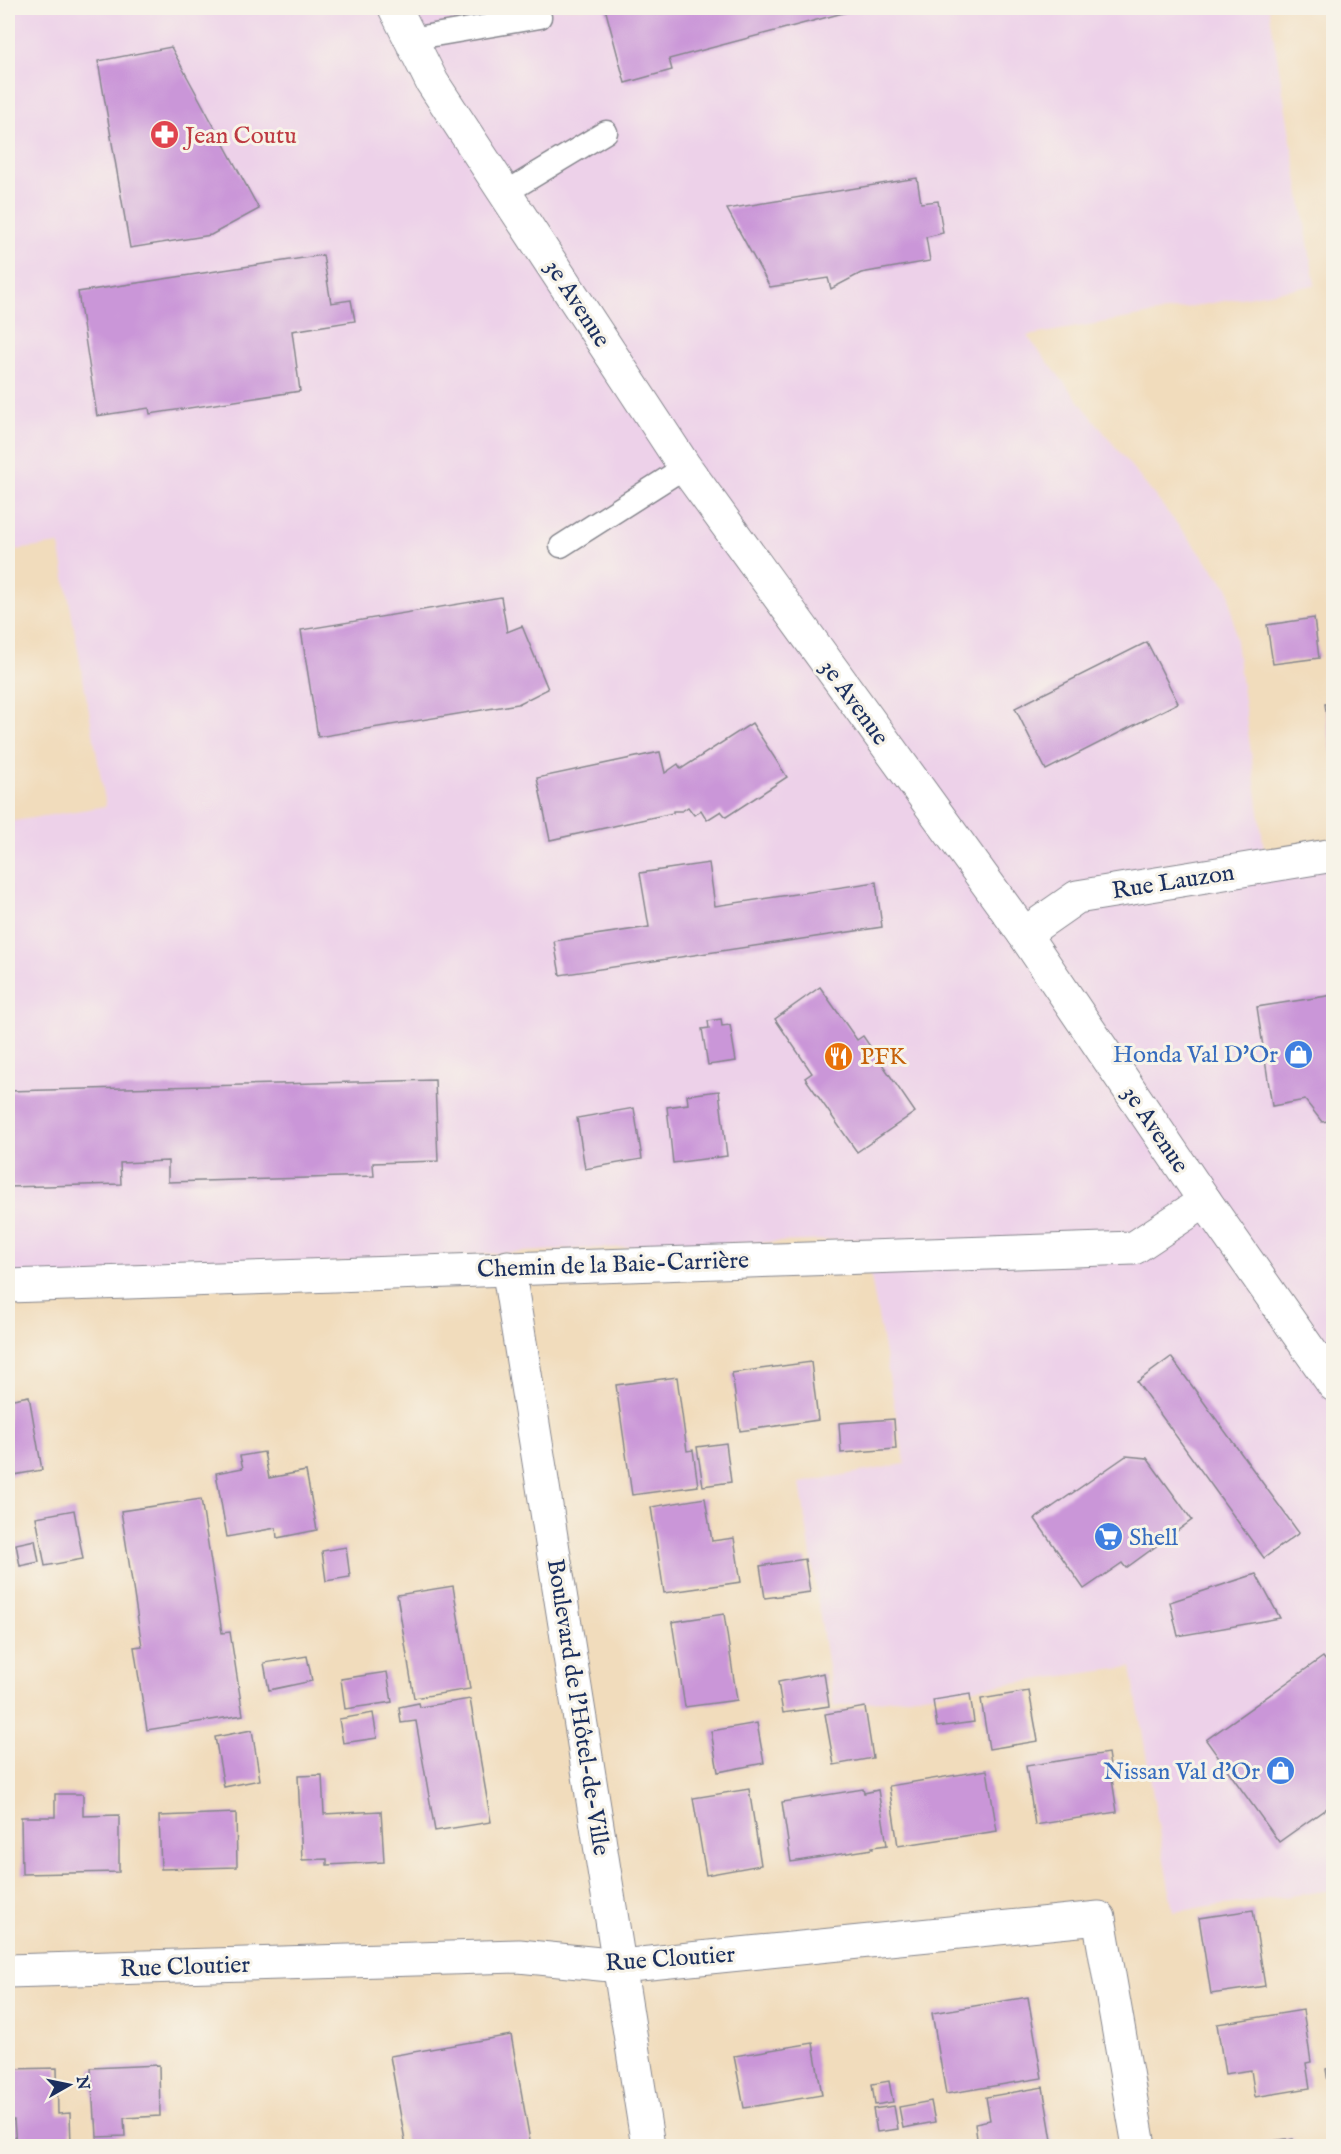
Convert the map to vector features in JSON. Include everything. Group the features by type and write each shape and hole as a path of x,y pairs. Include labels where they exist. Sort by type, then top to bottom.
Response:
{"street":[{"name":"3e Avenue","path":"395,8 432,82 685,467 1024,934 1205,1201 1334,1385"},
{"name":"Rue Lauzon","path":"1024,934 1077,897 1334,855"},
{"name":"Chemin de la Baie-Carrière","path":"8,1286 1134,1248 1205,1201"},
{"name":"Boulevard de l'Hôtel-de-Ville","path":"508,1268 648,2146"},
{"name":"Rue Cloutier","path":"8,1971 519,1956 620,1966 1099,1918 1139,2146"}],"lane":[{"path":"411,39 540,16"},
{"path":"505,193 606,132"},
{"path":"561,546 685,467"}],"shaded area":[{"path":"8,8 1269,8 1315,285 1027,336 1229,589 1265,857 1333,847 1333,1890 1173,1912 1131,1667 834,1707 800,1483 905,1464 864,1239 575,1249 8,1281 8,822 106,806 59,544 8,551"}],"building":[{"path":"605,8 862,8 669,59 672,70 625,83"},
{"name":"Jean Coutu","path":"171,47 259,209 211,235 130,248 98,61"},
{"path":"917,178 921,203 938,201 943,233 926,237 930,261 861,273 831,289 828,278 770,287 727,209"},
{"path":"323,255 331,303 351,300 355,321 292,331 300,391 150,414 149,408 97,416 78,292"},
{"path":"501,597 507,632 522,626 548,689 518,704 318,737 301,630"},
{"path":"1314,618 1319,658 1273,664 1267,625"},
{"path":"1147,642 1178,703 1046,770 1015,708"},
{"path":"1334,703 1334,753 1332,754 1325,704"},
{"path":"752,723 787,777 726,817 721,811 707,820 701,810 694,815 688,807 682,811 673,811 673,813 550,840 537,778 660,752 665,773 678,764 681,769"},
{"path":"709,863 715,906 876,882 882,927 560,975 554,941 649,927 640,873"},
{"name":"PFK","path":"820,987 857,1040 863,1036 915,1112 857,1152 805,1078 812,1073 775,1019"},
{"name":"Honda Val D'Or","path":"1334,995 1334,1120 1322,1122 1305,1100 1272,1106 1257,1007"},
{"path":"721,1019 722,1026 730,1025 736,1061 708,1065 702,1029 709,1028 708,1021"},
{"path":"435,1080 438,1161 373,1163 374,1176 168,1182 168,1161 120,1163 121,1184 8,1187 8,1091"},
{"path":"719,1091 727,1156 673,1163 667,1107 688,1104 687,1095"},
{"path":"634,1108 642,1159 585,1169 577,1118"},
{"path":"1171,1357 1299,1533 1264,1558 1137,1382"},
{"path":"811,1362 818,1420 740,1431 732,1373"},
{"path":"677,1377 687,1451 693,1450 698,1486 632,1495 616,1385"},
{"path":"29,1396 42,1470 8,1476 8,1400"},
{"path":"894,1419 896,1449 841,1453 839,1423"},
{"path":"726,1443 731,1482 703,1486 697,1447"},
{"path":"264,1452 269,1478 306,1471 317,1530 277,1538 276,1528 227,1537 216,1473 243,1468 240,1456"},
{"path":"1126,1456 1147,1458 1192,1520 1126,1568 1122,1563 1084,1589 1035,1519"},
{"path":"705,1498 712,1541 734,1538 741,1582 664,1593 651,1507"},
{"path":"201,1499 222,1633 230,1632 243,1715 147,1730 134,1647 142,1646 121,1511"},
{"path":"74,1510 83,1559 45,1566 36,1517"},
{"path":"35,1540 39,1562 20,1566 16,1544"},
{"path":"346,1547 350,1577 326,1581 322,1551"},
{"path":"805,1559 810,1592 765,1598 760,1566"},
{"path":"1256,1574 1280,1618 1178,1636 1170,1602"},
{"path":"453,1586 470,1689 414,1698 397,1595"},
{"path":"724,1614 737,1700 685,1707 672,1622"},
{"path":"307,1656 312,1681 269,1690 264,1663"},
{"name":"Nissan Val d'Or","path":"1323,1657 1334,1671 1334,1803 1279,1842 1206,1740"},
{"path":"387,1672 392,1702 345,1709 341,1679"},
{"path":"824,1673 829,1706 783,1713 778,1682"},
{"path":"1029,1691 1038,1741 989,1749 981,1699"},
{"path":"970,1694 974,1722 937,1727 933,1700"},
{"path":"470,1699 491,1822 435,1831 416,1721 401,1723 399,1707 419,1703 420,1707"},
{"path":"865,1707 873,1758 834,1765 825,1714"},
{"path":"373,1713 377,1738 343,1743 339,1719"},
{"path":"757,1723 764,1763 718,1772 711,1731"},
{"path":"252,1730 260,1780 224,1787 215,1737"},
{"path":"1108,1753 1117,1812 1035,1825 1026,1766"},
{"path":"987,1770 997,1831 898,1846 889,1786"},
{"path":"322,1775 324,1814 381,1811 384,1862 327,1865 327,1859 302,1860 298,1776"},
{"path":"749,1789 761,1865 706,1875 693,1798"},
{"path":"863,1789 864,1793 878,1790 887,1845 791,1862 782,1802"},
{"path":"55,1794 83,1794 83,1816 119,1815 119,1872 22,1874 21,1817 55,1817"},
{"path":"236,1813 237,1867 161,1869 159,1816"},
{"path":"1253,1910 1265,1986 1211,1994 1199,1918"},
{"path":"1028,1997 1042,2078 946,2094 932,2013"},
{"path":"1303,2010 1311,2062 1306,2063 1310,2088 1255,2097 1251,2070 1225,2074 1217,2024"},
{"path":"511,2035 531,2146 406,2146 390,2056"},
{"path":"813,2043 822,2095 744,2108 734,2056"},
{"path":"159,2065 160,2116 124,2118 125,2136 97,2137 91,2068"},
{"path":"1334,2067 1334,2106 1332,2106 1326,2069"},
{"path":"57,2068 58,2114 70,2113 71,2146 16,2146 14,2120 8,2120 8,2069"},
{"path":"889,2081 893,2102 875,2105 872,2084"},
{"path":"1043,2087 1053,2146 978,2146 975,2123 990,2120 986,2097"},
{"path":"931,2101 935,2122 903,2128 899,2107"},
{"path":"894,2106 898,2129 877,2132 873,2109"},
{"path":"1293,2138 1294,2146 1245,2146 1245,2145"}],"place":[{"name":"Jean Coutu","path":"164,135"},
{"name":"Honda Val D'Or","path":"1299,1054"},
{"name":"PFK","path":"839,1056"},
{"name":"Shell","path":"1108,1537"},
{"name":"Nissan Val d'Or","path":"1281,1771"}]}
